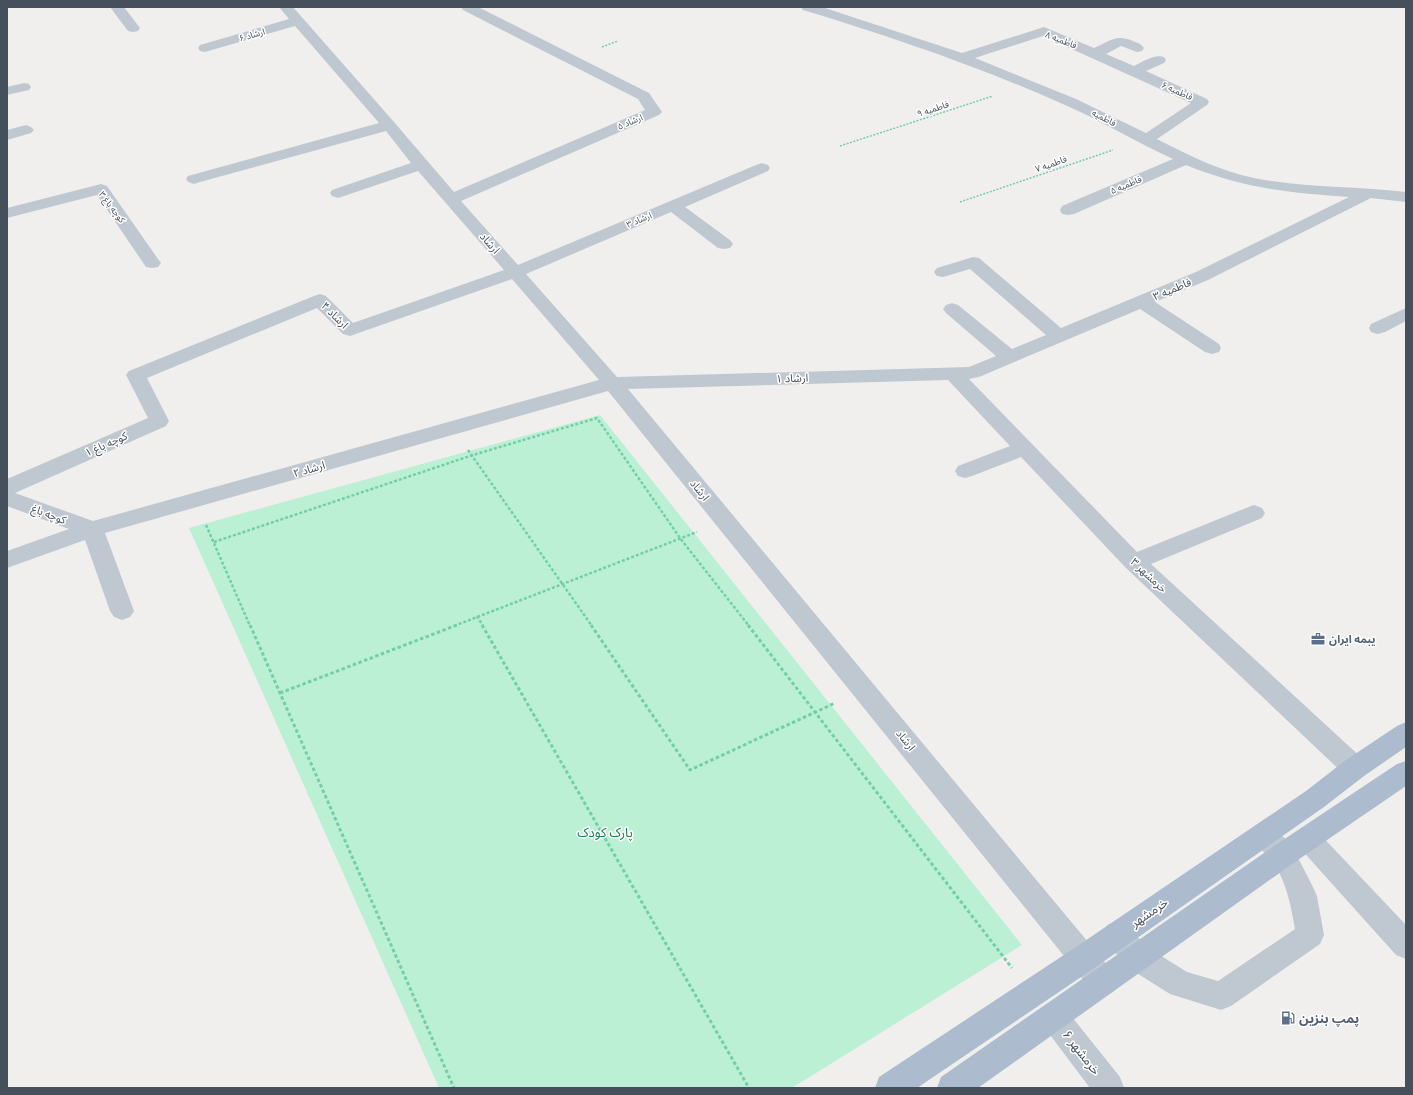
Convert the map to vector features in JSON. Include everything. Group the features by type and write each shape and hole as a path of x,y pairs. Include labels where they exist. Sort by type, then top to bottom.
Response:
{"main road":[{"name":"خرمشهر","path":"890,1088 1032,994 1315,799 1355,768 1406,733"},
{"path":"952,1088 1283,855 1406,772"}],"street":[{"path":"117,7 133,28"},
{"name":"ارشاد ۵","path":"452,199 654,112 644,96 468,7"},
{"name":"فاطمیه","path":"808,7 893,33 1030,84 1073,102 1185,160 1233,177 1285,188 1406,198"},
{"name":"ارشاد","path":"292,14 389,125 421,165 612,383 1103,982"},
{"name":"ارشاد ۶","path":"205,48 292,14"},
{"name":"فاطمیه ۸","path":"962,58 1044,31 1134,71"},
{"path":"1094,54 1121,41 1138,48"},
{"path":"1134,71 1159,60"},
{"name":"فاطمیه ۶","path":"1134,71 1202,102 1146,140"},
{"path":"7,91 24,87"},
{"path":"194,179 389,125"},
{"path":"7,136 26,130"},
{"name":"فاطمیه ۵","path":"1068,210 1185,160"},
{"path":"338,193 421,165"},
{"name":"ارشاد ۳","path":"516,272 762,168"},
{"name":"کوچه باغ ۳","path":"7,214 101,189 152,263"},
{"name":"فاطمیه ۳","path":"962,373 1010,357 1202,276 1367,194"},
{"path":"673,206 724,244"},
{"path":"943,272 973,262 1059,336"},
{"name":"ارشاد ۴","path":"136,375 320,300 350,330 516,272"},
{"path":"1141,301 1212,348"},
{"path":"952,309 1010,357"},
{"path":"1378,328 1406,314"},
{"name":"ارشاد ۱","path":"612,383 962,373"},
{"name":"خرمشهر ۳","path":"962,373 1024,448 1134,562 1355,768"},
{"name":"کوچه باغ ۱","path":"7,488 159,421 136,375"},
{"name":"ارشاد ۲","path":"7,560 92,530 612,383"},
{"path":"965,470 1024,448"},
{"name":"کوچه باغ","path":"7,498 92,530"},
{"path":"1134,562 1254,512"},
{"path":"92,530 122,611"},
{"path":"1117,934 1137,957 1180,984 1221,996 1280,957 1310,935 1303,896 1283,855 1264,834"},
{"path":"1308,839 1406,945"},
{"name":"خرمشهر ۶","path":"1054,1017 1109,1088"}],"path":[{"name":"فاطمیه ۹","path":"840,146 1030,84"},
{"name":"فاطمیه ۷","path":"960,202 1146,140"},
{"path":"214,542 473,455 597,418 680,538 816,712 1032,994"},
{"path":"453,428 564,583 690,770 864,689"},
{"path":"196,500 454,1088"},
{"path":"280,693 726,521"},
{"path":"477,616 749,1088"}],"green space":[{"name":"پارک کودک","path":"600,415 1022,945 792,1088 439,1088 189,528"}],"place":[{"name":"یبمه ایران","path":"1318,639"},
{"name":"پمپ بنزین","path":"1288,1018"}]}
